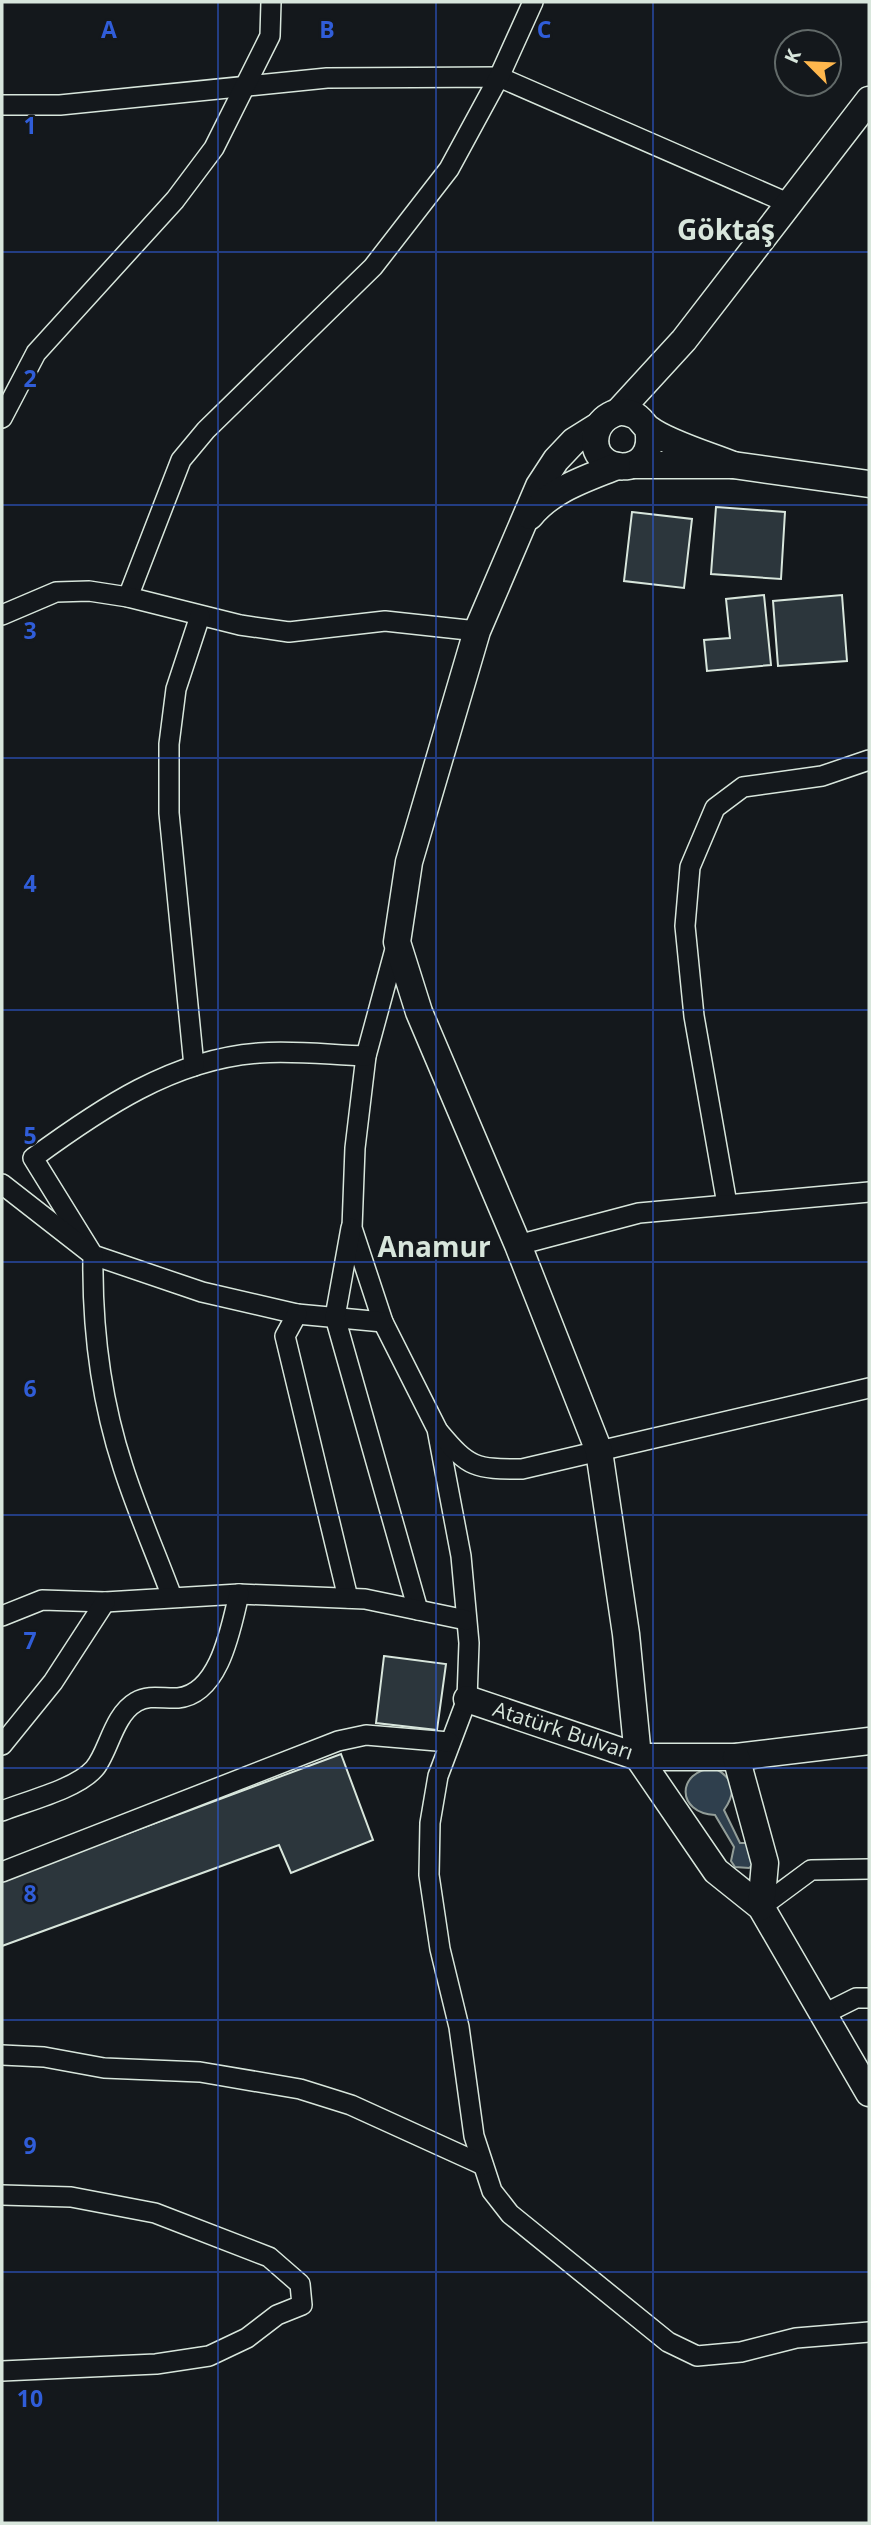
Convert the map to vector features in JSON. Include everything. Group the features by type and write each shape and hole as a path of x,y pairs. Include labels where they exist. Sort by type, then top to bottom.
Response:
{"street":[{"path":"2,418 36,353 175,200 214,148 270,36 271,2"},
{"path":"128,597 181,460 206,430 373,267 449,169 499,77 533,2"},
{"path":"2,105 60,105 246,84 327,78 499,77 790,204"},
{"path":"869,100 684,340 596,435 597,451 609,463 733,465 869,484"},
{"path":"418,1610 335,1317 352,1228 355,1148 366,1056 397,942 409,862 477,631 539,486 556,460 574,441 608,419 636,415 648,429 733,465"},
{"path":"524,523 541,502 565,487 625,465 646,454 650,437 648,429"},
{"path":"2,615 56,593 89,592 128,597 200,615 289,632 385,621 477,631"},
{"path":"194,1066 169,813 169,744 176,690 200,615"},
{"path":"727,1204 694,1016 685,926 690,867 715,808 743,787 822,776 869,760"},
{"path":"397,942 419,1012 518,1245 599,1451 626,1634 638,1757 716,1871 761,1907 869,2093"},
{"path":"172,1597 122,1465 106,1394 92,1308 93,1255 33,1158 116,1101 157,1080 194,1066 258,1053 366,1056"},
{"path":"2,1184 93,1255 202,1292 297,1314 383,1322"},
{"path":"518,1245 639,1213 869,1192"},
{"path":"352,1228 383,1322 437,1429 463,1461 488,1469 522,1469 869,1388"},
{"path":"297,1314 285,1336 348,1598"},
{"path":"437,1429 461,1556 466,1620 467,1699 438,1776 429,1823 429,1875 440,1949 459,2026 474,2136 492,2192 510,2214 668,2342 697,2356 741,2352 796,2337 869,2332"},
{"path":"2,1811 72,1783 95,1769 109,1735 135,1702 152,1697 180,1698 201,1688 225,1653 239,1594"},
{"path":"2,1616 42,1600 105,1602 239,1594 365,1599 466,1620"},
{"path":"2,1745 53,1682 105,1602"},
{"name":"Atatürk Bulvarı","path":"467,1699 638,1757 736,1757 869,1741"},
{"path":"2,1872 338,1741 366,1735 449,1742"},
{"path":"736,1757 765,1863 761,1907"},
{"path":"761,1907 811,1870 869,1869"},
{"path":"824,2014 856,1998 869,1998"},
{"path":"2,2055 44,2057 104,2068 200,2072 300,2089 351,2105 483,2165"},
{"path":"2,2195 71,2197 155,2213 269,2257 300,2284 302,2305 277,2315 247,2338 209,2356 156,2364 2,2371"}],"water":[{"path":"714,1768 726,1776 731,1786 731,1797 724,1810 740,1843 746,1843 754,1864 749,1868 735,1867 731,1861 734,1847 715,1815 702,1813 688,1800 687,1784 693,1776"}],"building":[{"path":"716,507 785,512 781,579 711,574"},
{"path":"632,512 692,519 684,588 624,581"},
{"path":"764,595 771,665 707,671 704,640 730,638 726,599"},
{"path":"842,595 847,661 778,666 773,601"},
{"path":"384,1656 446,1664 437,1730 376,1723"},
{"path":"341,1754 373,1840 291,1873 279,1845 2,1946 2,1880"}],"district":[{"name":"Göktaş","path":"726,230"},
{"name":"Anamur","path":"434,1247"}]}
